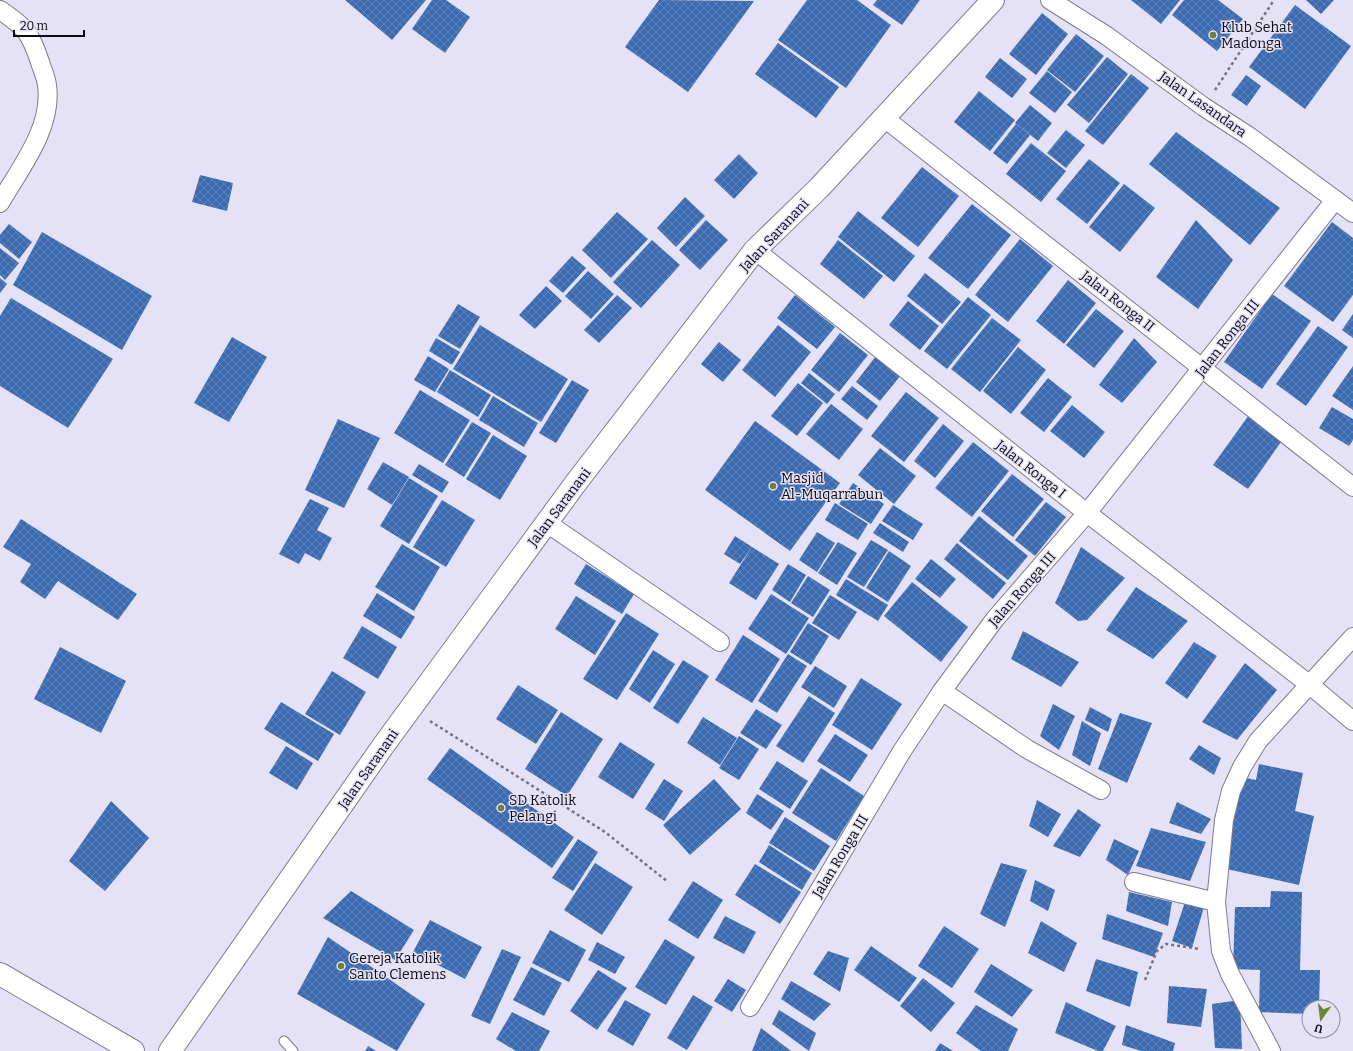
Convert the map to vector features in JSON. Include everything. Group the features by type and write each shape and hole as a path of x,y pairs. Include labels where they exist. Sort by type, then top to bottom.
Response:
{"main road":[{"name":"Jalan Saranani","path":"170,1051 411,709 547,523 756,250 819,188 883,117 993,0"},
{"path":"0,974 133,1051"}],"street":[{"name":"Jalan Lasandara","path":"1050,0 1107,36 1204,107 1250,137 1353,213"},
{"path":"0,10 29,32 47,85 46,114 34,145 0,203"},
{"name":"Jalan Ronga II","path":"883,117 1353,487"},
{"name":"Jalan Ronga III","path":"750,1007 902,751 942,690 995,619 1087,513 1335,200"},
{"name":"Jalan Ronga I","path":"756,250 1087,513 1310,684 1353,721"},
{"path":"547,523 720,642"},
{"path":"1272,1051 1230,974 1221,950 1216,902 1224,820 1231,791 1242,767 1258,741 1353,637"},
{"path":"942,690 1027,748 1101,790"},
{"path":"1134,882 1216,902"}],"lane":[{"path":"284,1041 293,1051"}],"path":[{"path":"1204,107 1274,0"},
{"path":"411,709 605,832 668,882"},
{"path":"1145,980 1157,951 1166,944 1221,950"}],"building":[{"path":"345,0 426,0 392,40"},
{"path":"432,0 446,0 470,17 445,53 412,29"},
{"path":"659,0 754,1 688,92 625,47"},
{"path":"807,0 857,0 891,25 846,88 778,40"},
{"path":"877,0 920,0 902,25 873,5"},
{"path":"1131,0 1180,0 1161,24"},
{"name":"Klub Sehat Madonga","path":"1184,0 1218,0 1243,19 1217,51 1172,15"},
{"path":"1306,0 1334,0 1321,14"},
{"path":"1295,5 1351,46 1305,109 1249,67"},
{"path":"1042,13 1068,34 1036,75 1009,54"},
{"path":"1076,34 1104,56 1075,92 1047,70"},
{"path":"778,43 839,87 816,118 755,74"},
{"path":"1107,57 1128,74 1089,123 1067,105"},
{"path":"1000,58 1027,79 1012,98 985,77"},
{"path":"1047,71 1072,92 1055,113 1029,93"},
{"path":"1131,74 1149,88 1103,145 1085,131"},
{"path":"1246,75 1261,86 1247,106 1231,95"},
{"path":"979,91 1015,120 990,151 954,122"},
{"path":"1030,105 1052,123 1038,141 1015,123"},
{"path":"1016,124 1030,135 1007,164 993,153"},
{"path":"1066,130 1085,145 1066,168 1047,153"},
{"path":"1176,132 1280,208 1250,245 1149,164"},
{"path":"1031,143 1066,171 1041,202 1006,174"},
{"path":"739,154 758,173 734,199 714,180"},
{"path":"1089,159 1120,183 1087,224 1056,199"},
{"path":"922,167 959,196 918,247 881,218"},
{"path":"200,175 233,183 227,211 192,202"},
{"path":"1124,184 1155,208 1120,252 1089,227"},
{"path":"685,197 705,216 676,247 657,228"},
{"path":"972,204 1011,235 968,289 928,258"},
{"path":"858,211 915,256 894,282 838,237"},
{"path":"617,212 648,239 611,278 582,250"},
{"path":"706,220 728,240 700,270 679,250"},
{"path":"1196,220 1233,260 1198,309 1156,277"},
{"path":"1332,222 1353,238 1353,295 1333,322 1284,286"},
{"path":"9,224 32,242 19,259 0,243 0,235"},
{"path":"42,232 152,296 122,350 13,285"},
{"path":"1020,239 1053,266 1008,322 975,295"},
{"path":"652,240 680,265 641,308 613,282"},
{"path":"838,240 883,276 864,299 820,264"},
{"path":"0,248 19,263 5,280 0,275"},
{"path":"572,256 586,268 563,293 549,281"},
{"path":"588,271 614,294 591,319 565,296"},
{"path":"925,273 961,302 942,324 907,296"},
{"path":"0,278 7,284 0,293"},
{"path":"1068,280 1096,303 1064,344 1036,321"},
{"path":"546,286 562,301 535,329 519,315"},
{"path":"1272,294 1311,321 1262,389 1224,362"},
{"path":"617,295 632,308 599,343 584,330"},
{"path":"795,295 835,327 817,349 777,318"},
{"path":"968,297 991,315 947,369 924,351"},
{"path":"11,298 113,359 68,428 0,386 0,316"},
{"path":"908,301 939,326 920,350 889,325"},
{"path":"458,304 480,317 460,349 438,336"},
{"path":"1096,309 1124,331 1094,368 1066,345"},
{"path":"1353,314 1353,338 1342,330"},
{"path":"992,318 1021,340 980,392 951,369"},
{"path":"480,325 568,379 541,422 453,369"},
{"path":"778,325 811,352 775,397 742,370"},
{"path":"1318,326 1348,347 1306,406 1276,384"},
{"path":"840,333 868,355 839,392 811,370"},
{"path":"232,337 267,357 229,422 194,403"},
{"path":"436,338 460,352 452,365 429,351"},
{"path":"1134,338 1157,362 1122,403 1099,385"},
{"path":"719,342 741,360 723,382 701,364"},
{"path":"1018,347 1046,370 1011,414 983,391"},
{"path":"428,356 449,369 435,392 414,380"},
{"path":"876,356 901,375 880,401 856,382"},
{"path":"1353,366 1353,410 1332,396"},
{"path":"450,370 491,395 478,417 437,392"},
{"path":"809,373 835,394 827,404 801,383"},
{"path":"1048,378 1072,397 1044,432 1020,413"},
{"path":"572,380 589,390 556,443 539,433"},
{"path":"798,383 823,403 797,436 771,416"},
{"path":"852,386 878,406 867,420 841,399"},
{"path":"420,390 470,420 443,463 394,433"},
{"path":"906,392 939,418 904,462 871,436"},
{"path":"493,396 538,423 524,447 479,420"},
{"path":"831,404 863,429 839,460 806,434"},
{"path":"1072,405 1105,432 1084,458 1050,431"},
{"path":"1332,407 1353,419 1353,440 1349,446 1319,428"},
{"path":"1249,415 1283,439 1248,489 1213,465"},
{"path":"338,419 380,438 344,508 305,490"},
{"name":"Masjid Al-Muqarrabun","path":"755,421 840,483 790,551 705,490"},
{"path":"472,422 491,433 464,477 445,465"},
{"path":"943,424 964,441 935,478 914,461"},
{"path":"493,435 527,456 500,500 466,479"},
{"path":"973,442 1009,471 972,517 935,488"},
{"path":"880,448 916,476 894,504 858,475"},
{"path":"383,462 409,477 392,505 367,489"},
{"path":"419,464 449,482 442,493 412,475"},
{"path":"1012,474 1044,499 1013,537 981,511"},
{"path":"409,478 438,496 409,544 380,526"},
{"path":"853,483 884,504 871,524 839,504"},
{"path":"310,499 329,508 317,530 332,538 320,561 305,553 299,564 279,554"},
{"path":"442,500 475,520 446,567 413,547"},
{"path":"1046,502 1066,517 1035,556 1015,540"},
{"path":"835,503 868,524 858,540 825,520"},
{"path":"893,505 923,524 913,540 882,521"},
{"path":"979,516 1028,556 1008,580 959,541"},
{"path":"21,519 137,594 118,620 58,581 45,599 20,582 31,564 3,547"},
{"path":"880,523 909,542 903,552 873,533"},
{"path":"817,532 835,543 817,572 799,560"},
{"path":"735,536 752,547 740,564 724,554"},
{"path":"871,540 888,550 864,587 847,577"},
{"path":"838,542 857,553 837,585 818,573"},
{"path":"957,543 1006,583 993,599 944,559"},
{"path":"402,544 440,567 414,611 375,587"},
{"path":"752,547 779,564 756,600 729,583"},
{"path":"1081,547 1125,578 1087,620 1078,621 1055,603"},
{"path":"889,551 911,566 888,602 866,588"},
{"path":"931,559 956,579 940,598 915,579"},
{"path":"586,564 634,594 622,614 574,584"},
{"path":"788,564 806,575 790,602 772,590"},
{"path":"808,576 830,590 813,617 791,603"},
{"path":"846,579 888,605 878,621 836,595"},
{"path":"912,582 968,627 941,662 884,616"},
{"path":"1136,587 1188,621 1153,659 1106,630"},
{"path":"377,593 415,617 401,639 363,616"},
{"path":"771,594 809,618 786,654 748,629"},
{"path":"830,595 857,612 839,640 812,623"},
{"path":"576,596 616,621 595,655 555,629"},
{"path":"626,613 659,634 617,700 583,679"},
{"path":"808,623 829,636 811,665 790,652"},
{"path":"362,626 397,647 378,679 343,658"},
{"path":"1023,631 1079,662 1061,687 1011,659"},
{"path":"743,635 780,659 752,703 715,680"},
{"path":"1194,642 1217,656 1187,699 1165,683"},
{"path":"60,647 126,681 101,733 34,699"},
{"path":"653,650 675,664 650,703 629,689"},
{"path":"788,654 807,666 777,713 758,701"},
{"path":"683,660 709,676 678,724 653,708"},
{"path":"1245,663 1277,690 1237,740 1202,722"},
{"path":"815,666 847,686 834,708 801,687"},
{"path":"332,671 366,692 340,735 305,714"},
{"path":"861,678 902,704 872,750 832,725"},
{"path":"518,685 558,710 536,744 496,719"},
{"path":"809,696 835,713 803,763 776,746"},
{"path":"281,702 334,734 318,761 264,729"},
{"path":"1053,704 1075,716 1059,750 1040,736"},
{"path":"1090,707 1112,719 1108,732 1085,720"},
{"path":"756,709 782,725 766,749 740,733"},
{"path":"561,712 603,739 567,796 525,769"},
{"path":"1120,713 1152,723 1127,783 1098,769"},
{"path":"703,717 737,738 720,765 687,743"},
{"path":"1082,721 1101,733 1090,766 1072,755"},
{"path":"835,734 868,755 850,782 817,761"},
{"path":"739,736 759,749 739,780 719,768"},
{"path":"620,742 655,764 633,799 598,777"},
{"path":"1199,745 1221,758 1214,775 1189,759"},
{"path":"286,746 313,763 297,790 269,773"},
{"name":"SD Katolik Pelangi","path":"450,748 574,837 552,868 427,779"},
{"path":"777,761 808,781 790,809 759,789"},
{"path":"1259,764 1303,773 1295,811 1314,816 1299,885 1222,868 1242,777 1256,780"},
{"path":"821,768 864,796 836,841 792,813"},
{"path":"664,779 683,791 664,821 645,809"},
{"path":"714,779 741,809 690,855 663,825"},
{"path":"757,794 784,811 771,830 746,813"},
{"path":"1037,800 1061,814 1048,837 1029,826"},
{"path":"111,801 149,838 105,891 69,861"},
{"path":"1177,802 1211,819 1201,834 1169,823"},
{"path":"1078,809 1101,825 1080,857 1053,846"},
{"path":"785,817 830,846 814,871 769,843"},
{"path":"1151,828 1206,842 1190,881 1136,866"},
{"path":"578,839 598,852 573,891 552,878"},
{"path":"1114,839 1139,851 1128,875 1106,860"},
{"path":"769,845 812,873 802,890 759,862"},
{"path":"595,863 633,887 602,935 564,910"},
{"path":"1001,863 1027,870 1005,927 980,914"},
{"path":"755,864 801,892 780,924 735,895"},
{"path":"1035,880 1055,890 1048,911 1030,901"},
{"path":"693,881 723,900 698,939 668,920"},
{"path":"351,891 414,930 395,960 323,918"},
{"path":"1271,891 1302,892 1300,970 1320,970 1319,999 1301,999 1301,1014 1259,1012 1260,970 1233,969 1235,907 1270,907"},
{"path":"1129,892 1172,902 1168,926 1126,911"},
{"path":"1185,902 1204,907 1192,948 1172,941"},
{"path":"1107,914 1163,933 1154,957 1102,939"},
{"path":"725,916 756,932 744,954 713,938"},
{"path":"430,920 482,947 465,979 413,952"},
{"path":"1041,921 1077,943 1064,972 1028,953"},
{"path":"944,926 979,949 952,988 918,966"},
{"path":"550,930 586,950 569,982 532,963"},
{"name":"Gereja Katolik Santo Clemens","path":"328,937 425,1004 397,1051 297,994"},
{"path":"665,939 695,957 666,1005 635,987"},
{"path":"597,942 625,957 615,974 588,960"},
{"path":"871,946 917,978 899,1002 854,970"},
{"path":"502,949 521,957 490,1024 471,1016"},
{"path":"828,951 849,958 840,992 813,974"},
{"path":"1096,959 1138,972 1130,1007 1086,991"},
{"path":"991,964 1033,990 1012,1017 974,992"},
{"path":"531,967 562,983 544,1016 513,1000"},
{"path":"598,970 627,988 597,1030 570,1011"},
{"path":"923,978 955,1003 931,1032 900,1006"},
{"path":"728,979 746,990 732,1012 714,1001"},
{"path":"791,981 831,1004 814,1021 781,999"},
{"path":"1169,986 1207,989 1201,1027 1167,1023"},
{"path":"693,995 713,1007 687,1050 667,1038"},
{"path":"625,1000 651,1014 633,1046 607,1031"},
{"path":"1240,1000 1242,1049 1215,1048 1212,1004"},
{"path":"1066,1002 1116,1026 1103,1051 1098,1051 1055,1033"},
{"path":"976,1005 1018,1029 1008,1051 981,1051 956,1033"},
{"path":"779,1010 816,1033 809,1051 772,1024"},
{"path":"512,1012 550,1031 539,1051 516,1051 496,1039"},
{"path":"1126,1025 1175,1043 1173,1051 1141,1051 1122,1045"},
{"path":"761,1028 791,1051 752,1051"},
{"path":"940,1043 953,1051 935,1051"},
{"path":"368,1046 376,1051 365,1051"}],"place":[{"name":"Klub Sehat Madonga","path":"1213,35"},
{"name":"Masjid Al-Muqarrabun","path":"773,486"},
{"name":"SD Katolik Pelangi","path":"501,808"},
{"name":"Gereja Katolik Santo Clemens","path":"341,966"}]}
